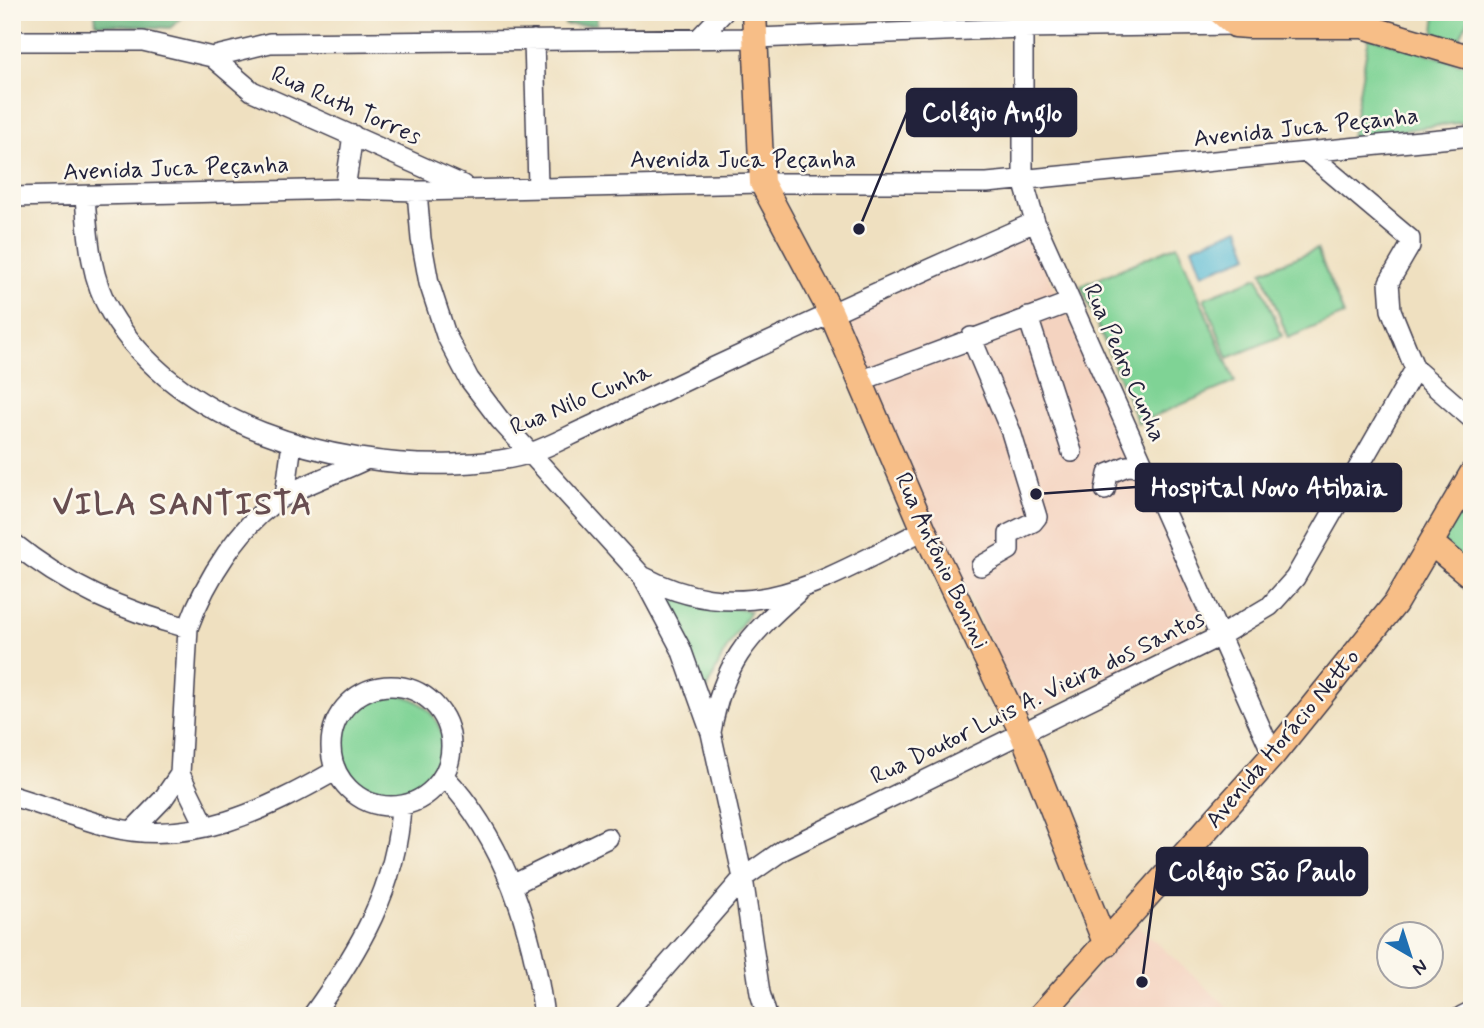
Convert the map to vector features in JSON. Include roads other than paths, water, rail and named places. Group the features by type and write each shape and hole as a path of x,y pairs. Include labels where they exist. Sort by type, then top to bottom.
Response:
{"main road":[{"path":"754,12 762,183"},
{"path":"1227,19 1363,26 1472,58"},
{"name":"Rua Antônio Bonini","path":"762,183 831,313 924,530 1022,733 1106,945"},
{"name":"Avenida Horácio Netto","path":"1040,1016 1273,755 1395,604 1472,473"},
{"path":"1432,544 1472,577"}],"street":[{"path":"699,38 724,12"},
{"path":"12,41 142,41 212,57 270,43 756,38 1227,19"},
{"name":"Rua Pedro Cunha","path":"1023,28 1023,180 1035,222 1218,637 1273,755"},
{"path":"534,40 538,186"},
{"name":"Rua Ruth Torres","path":"212,57 253,91 467,187"},
{"path":"345,189 352,135"},
{"name":"Avenida Juca Peçanha","path":"12,197 345,189 417,191 467,187 1023,180 1472,136"},
{"path":"1308,153 1410,239 1410,246 1389,282 1388,296 1415,369 1472,419"},
{"path":"417,191 421,239 429,283 446,335 469,379 500,420 642,576 681,649 711,733 743,878 760,993 766,1016"},
{"name":"Rua Nilo Cunha","path":"85,197 88,242 97,281 111,313 128,337 160,369 196,398 229,418 292,443 365,460 425,465 477,463 532,453 831,313 1035,222"},
{"path":"860,381 971,337 1071,302"},
{"path":"1028,317 1072,452"},
{"path":"971,337 1011,432 1038,517 1009,534 1009,550 981,566"},
{"name":"Rua Doutor Luis A. Vieira dos Santos","path":"623,1016 743,878 783,850 1218,637 1270,606 1295,578 1415,369"},
{"path":"285,496 292,443"},
{"path":"206,827 180,774 188,628 196,606 248,527 285,496 365,460"},
{"path":"1105,489 1108,474 1116,468 1143,467"},
{"path":"642,576 669,590 692,597 721,602 747,601 798,591 924,530"},
{"path":"12,542 38,564 82,591 136,614 188,628"},
{"path":"711,733 717,697 730,664 764,622 798,591"},
{"path":"747,601 760,607 764,622"},
{"path":"395,686 415,691 432,702 445,718 451,738 450,759 444,776 433,790 401,806 381,806 362,800 346,788 335,771 330,751 332,731 341,712 365,692 395,686"},
{"path":"12,796 132,831 174,833 238,820 335,771"},
{"path":"132,831 163,799 180,774"},
{"path":"444,776 461,793 484,829 512,885 532,953 544,1016"},
{"path":"312,1016 352,959 384,896 400,840 401,806"},
{"path":"512,885 608,838"},
{"path":"1462,1016 1472,1011"}],"water":[{"path":"1239,228 1249,256 1202,274 1192,247"}],"place":[{"name":"Colégio Anglo","path":"859,229"},
{"name":"Hospital Novo Atibaia","path":"1036,494"},
{"name":"Colégio São Paulo","path":"1142,982"}],"district":[{"name":"VILA SANTISTA","path":"183,505"}]}
